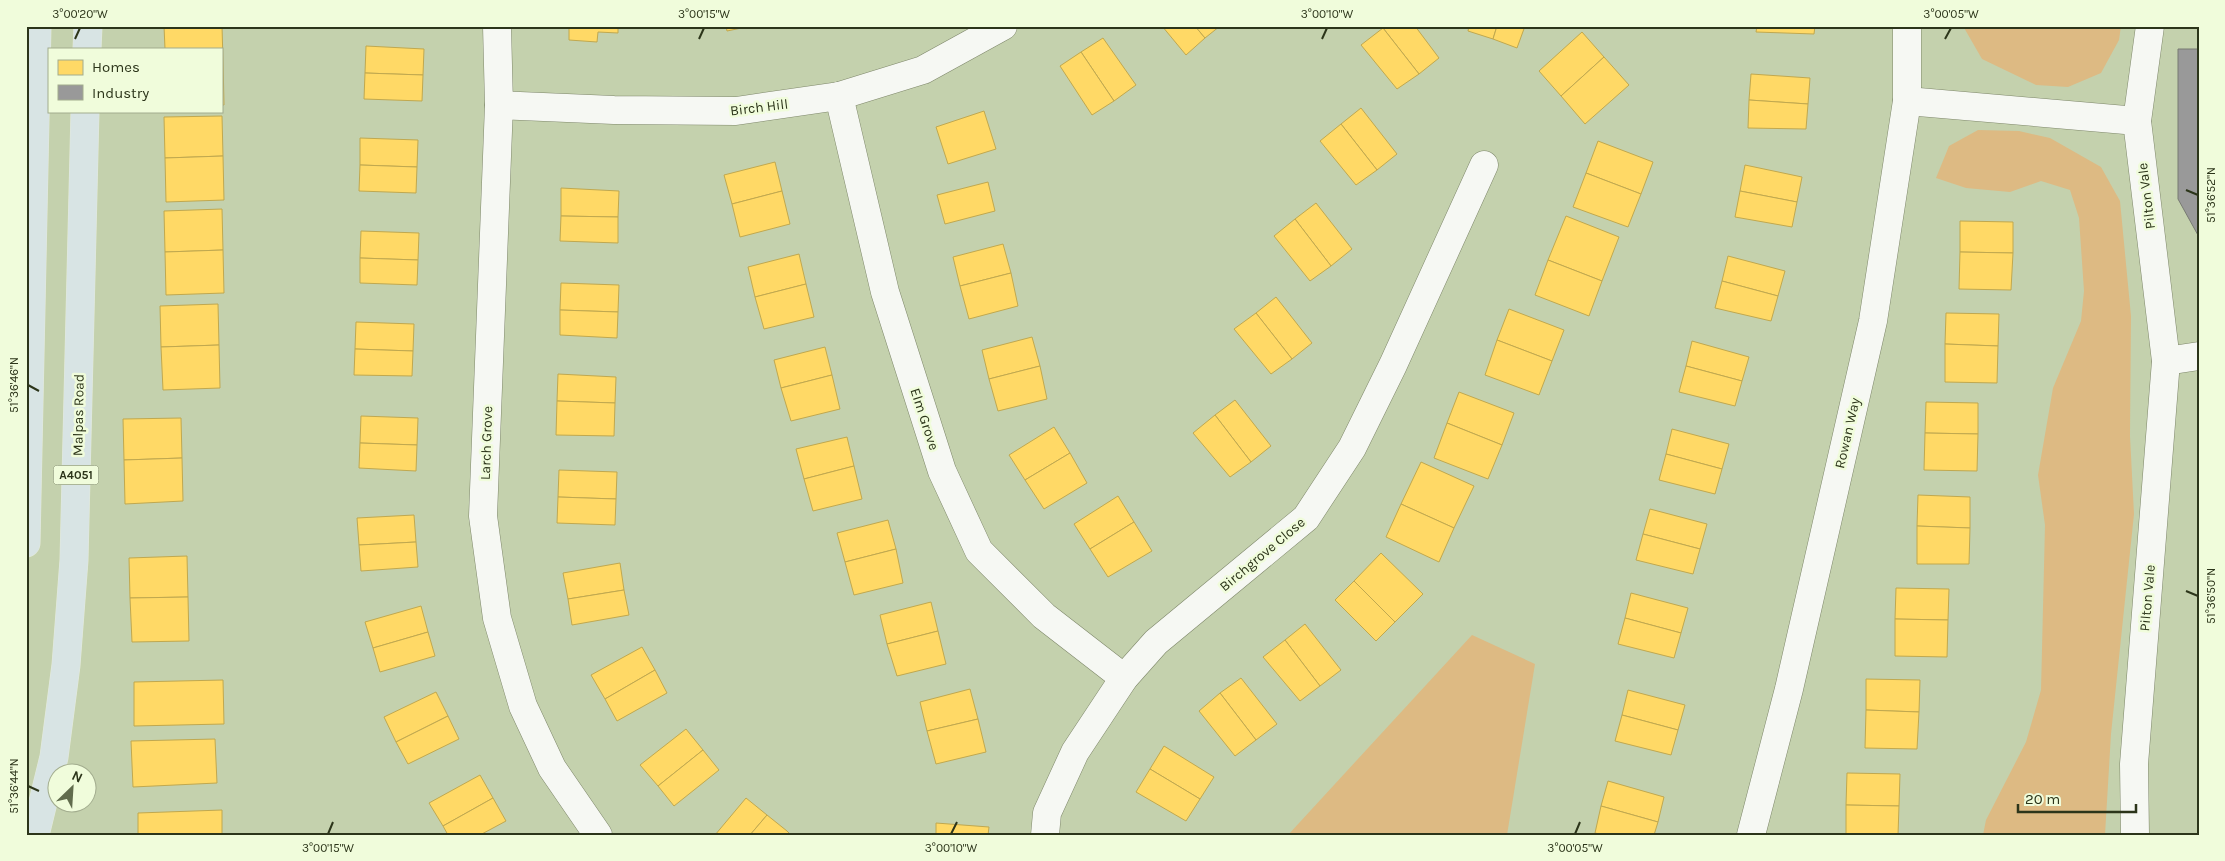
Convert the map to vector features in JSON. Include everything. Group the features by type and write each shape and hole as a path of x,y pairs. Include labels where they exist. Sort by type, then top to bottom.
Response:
{"main road":[{"path":"26,543 30,178 37,26"},
{"path":"87,48 88,26"},
{"name":"Malpas Road","path":"36,835 54,757 66,665 74,560 85,112"}],"street":[{"name":"Larch Grove","path":"496,26 499,105 483,516 496,609 523,706 552,768 598,835"},
{"name":"Birch Hill","path":"499,105 614,110 736,111 839,96 923,70 1003,26"},
{"name":"Rowan Way","path":"1751,835 1789,689 1873,321 1907,101 1907,26"},
{"name":"Pilton Vale","path":"2135,835 2134,764 2166,361 2137,121 2150,26"},
{"name":"Elm Grove","path":"839,96 884,292 942,471 979,550 1044,616 1124,678"},
{"path":"1907,101 2137,121"},
{"name":"Birchgrove Close","path":"1045,835 1048,813 1075,752 1124,678 1156,642 1306,518 1352,448 1393,365 1484,165"},
{"path":"2166,361 2199,356"}],"shaded area":[{"path":"1963,26 2121,26 2119,40 2101,73 2068,87 2036,85 1982,59"},
{"path":"1978,130 2019,131 2050,138 2101,167 2120,201 2131,316 2130,436 2134,514 2111,734 2105,835 1983,835 1986,820 2026,742 2041,690 2045,525 2038,475 2053,388 2081,321 2084,291 2079,218 2070,190 2041,181 2010,192 1966,188 1936,178 1949,146"},
{"path":"1472,635 1535,664 1507,835 1288,835"}],"building: Homes":[{"path":"164,26 222,26 223,61 222,48 165,48"},
{"path":"569,26 618,26 618,33 598,32 597,42 569,40"},
{"path":"726,26 751,26 727,31"},
{"path":"1162,26 1195,26 1205,38 1186,55"},
{"path":"1195,26 1220,26 1205,38"},
{"path":"1385,26 1415,26 1439,58 1419,74 1383,28"},
{"path":"1469,26 1497,26 1493,39 1468,31"},
{"path":"1497,26 1525,26 1517,48 1493,39"},
{"path":"1757,26 1815,26 1814,34 1756,32"},
{"path":"1383,28 1419,74 1397,89 1361,45"},
{"path":"1582,32 1604,57 1561,96 1539,71"},
{"path":"1103,38 1136,85 1114,101 1081,52"},
{"path":"366,46 424,49 423,75 365,73"},
{"path":"1081,52 1114,101 1092,115 1060,66"},
{"path":"1604,57 1629,85 1585,124 1561,96"},
{"path":"222,61 223,61 224,105 222,105"},
{"path":"365,73 423,75 422,101 364,99"},
{"path":"1751,74 1810,78 1808,104 1749,100"},
{"path":"1749,100 1808,104 1806,129 1748,128"},
{"path":"1361,108 1397,154 1377,170 1341,124"},
{"path":"984,111 996,149 948,164 936,127"},
{"path":"222,116 223,156 165,158 164,117"},
{"path":"1341,124 1377,170 1356,185 1320,141"},
{"path":"360,138 418,140 417,167 360,165"},
{"path":"1598,141 1653,162 1641,194 1586,173"},
{"path":"223,156 224,200 166,202 165,158"},
{"path":"775,162 782,191 732,204 724,175"},
{"path":"360,165 417,167 416,193 359,191"},
{"path":"1745,165 1802,177 1797,202 1740,191"},
{"path":"1586,173 1641,194 1628,227 1573,207"},
{"path":"988,182 995,211 945,224 937,195"},
{"path":"561,188 619,191 618,217 561,216"},
{"path":"782,191 790,224 740,237 732,204"},
{"path":"1740,191 1797,202 1792,227 1735,217"},
{"path":"1316,203 1352,249 1331,266 1295,219"},
{"path":"222,209 223,250 165,252 164,211"},
{"path":"561,216 618,217 618,243 560,241"},
{"path":"1566,216 1619,237 1602,281 1548,260"},
{"path":"1295,219 1331,266 1310,281 1274,236"},
{"path":"1960,221 2013,222 2013,253 1960,252"},
{"path":"361,231 419,233 418,260 360,258"},
{"path":"1003,244 1011,273 960,286 953,257"},
{"path":"223,250 224,293 166,295 165,252"},
{"path":"1960,252 2013,253 2011,290 1959,289"},
{"path":"799,254 806,284 755,297 748,267"},
{"path":"1728,256 1785,271 1778,296 1722,281"},
{"path":"360,258 418,260 417,285 360,283"},
{"path":"1548,260 1602,281 1589,316 1535,295"},
{"path":"1011,273 1018,306 969,319 960,286"},
{"path":"1722,281 1778,296 1771,321 1715,308"},
{"path":"561,283 619,285 618,312 560,310"},
{"path":"806,284 814,317 764,329 755,297"},
{"path":"1276,297 1312,343 1292,359 1256,313"},
{"path":"218,304 219,345 161,347 160,306"},
{"path":"1509,309 1564,330 1552,361 1497,340"},
{"path":"560,310 618,312 617,338 560,335"},
{"path":"1256,313 1292,359 1271,374 1234,329"},
{"path":"1946,313 1999,314 1998,346 1945,344"},
{"path":"356,322 414,324 413,351 355,349"},
{"path":"1032,337 1040,366 989,379 982,350"},
{"path":"1497,340 1552,361 1539,395 1485,375"},
{"path":"1692,341 1749,357 1742,381 1686,366"},
{"path":"1945,344 1998,346 1997,383 1945,382"},
{"path":"219,345 220,388 163,390 161,347"},
{"path":"825,347 832,375 781,388 774,360"},
{"path":"355,349 413,351 412,376 354,375"},
{"path":"1040,366 1047,399 998,411 989,379"},
{"path":"1686,366 1742,381 1735,406 1679,392"},
{"path":"558,374 616,377 615,403 557,401"},
{"path":"832,375 840,409 791,421 781,388"},
{"path":"1459,392 1514,413 1502,445 1447,423"},
{"path":"1235,400 1271,446 1251,462 1215,415"},
{"path":"557,401 615,403 614,436 556,435"},
{"path":"1926,402 1978,403 1978,434 1925,433"},
{"path":"1215,415 1251,462 1230,477 1193,433"},
{"path":"361,416 418,418 417,445 360,443"},
{"path":"181,418 182,458 124,460 123,419"},
{"path":"1447,423 1502,445 1488,479 1434,458"},
{"path":"1054,427 1070,453 1025,480 1009,455"},
{"path":"1672,429 1729,444 1722,469 1666,454"},
{"path":"1925,433 1978,434 1977,471 1924,470"},
{"path":"847,437 854,466 804,479 796,449"},
{"path":"360,443 417,445 416,471 359,468"},
{"path":"1070,453 1087,483 1044,509 1025,480"},
{"path":"1666,454 1722,469 1715,494 1659,480"},
{"path":"182,458 183,501 125,504 124,460"},
{"path":"1421,462 1474,486 1454,528 1401,504"},
{"path":"854,466 862,499 813,511 804,479"},
{"path":"559,470 617,472 616,499 558,497"},
{"path":"1918,495 1970,497 1970,528 1917,526"},
{"path":"1118,496 1134,522 1090,549 1074,524"},
{"path":"558,497 616,499 615,525 557,523"},
{"path":"1401,504 1454,528 1439,562 1386,537"},
{"path":"1650,509 1707,524 1700,549 1643,534"},
{"path":"414,515 416,542 359,545 357,518"},
{"path":"888,520 896,549 845,562 837,533"},
{"path":"1134,522 1152,551 1108,577 1090,549"},
{"path":"1917,526 1970,528 1969,564 1917,564"},
{"path":"1643,534 1700,549 1693,574 1636,560"},
{"path":"416,542 418,567 361,571 359,545"},
{"path":"896,549 903,583 854,595 845,562"},
{"path":"1381,553 1423,594 1395,622 1354,581"},
{"path":"187,556 188,597 130,598 129,558"},
{"path":"620,563 624,590 568,599 563,573"},
{"path":"1354,581 1395,622 1376,641 1335,600"},
{"path":"1896,588 1949,589 1948,620 1895,619"},
{"path":"624,590 629,615 572,625 568,599"},
{"path":"1631,593 1688,608 1681,633 1625,618"},
{"path":"188,597 189,641 132,642 130,598"},
{"path":"931,602 938,631 887,644 880,615"},
{"path":"421,606 428,632 373,648 365,622"},
{"path":"1625,618 1681,633 1674,658 1618,644"},
{"path":"1895,619 1948,620 1947,657 1895,656"},
{"path":"1305,624 1341,670 1320,686 1285,640"},
{"path":"938,631 946,664 897,676 887,644"},
{"path":"428,632 435,656 380,672 373,648"},
{"path":"1285,640 1320,686 1300,701 1263,657"},
{"path":"642,647 655,670 605,699 591,675"},
{"path":"655,670 667,693 617,721 605,699"},
{"path":"1241,678 1277,724 1256,740 1220,693"},
{"path":"1866,679 1920,680 1919,712 1866,710"},
{"path":"223,680 224,724 134,726 134,682"},
{"path":"970,689 978,719 927,731 920,702"},
{"path":"1628,690 1685,705 1678,730 1622,715"},
{"path":"436,692 448,716 396,742 384,717"},
{"path":"1220,693 1256,740 1235,756 1199,711"},
{"path":"1866,710 1919,712 1917,749 1865,748"},
{"path":"1622,715 1678,730 1671,755 1615,741"},
{"path":"448,716 459,739 408,764 396,742"},
{"path":"978,719 986,752 936,764 927,731"},
{"path":"686,729 703,750 658,786 640,765"},
{"path":"215,739 217,783 133,787 131,741"},
{"path":"1164,746 1214,777 1200,799 1150,769"},
{"path":"703,750 719,770 674,806 658,786"},
{"path":"1150,769 1200,799 1186,821 1136,792"},
{"path":"1847,773 1900,774 1899,806 1846,805"},
{"path":"480,775 493,798 443,826 429,803"},
{"path":"1608,781 1664,797 1658,822 1601,806"},
{"path":"493,798 506,821 480,835 448,835 443,826"},
{"path":"746,798 767,815 750,835 715,835"},
{"path":"1846,805 1899,806 1898,835 1846,835"},
{"path":"1601,806 1658,822 1654,835 1604,835 1595,833"},
{"path":"222,810 222,835 138,835 138,813"},
{"path":"767,815 787,831 791,835 750,835"},
{"path":"936,823 989,827 988,835 936,835"}],"building: Industry":[{"path":"2178,49 2199,49 2199,237 2178,199"}]}
